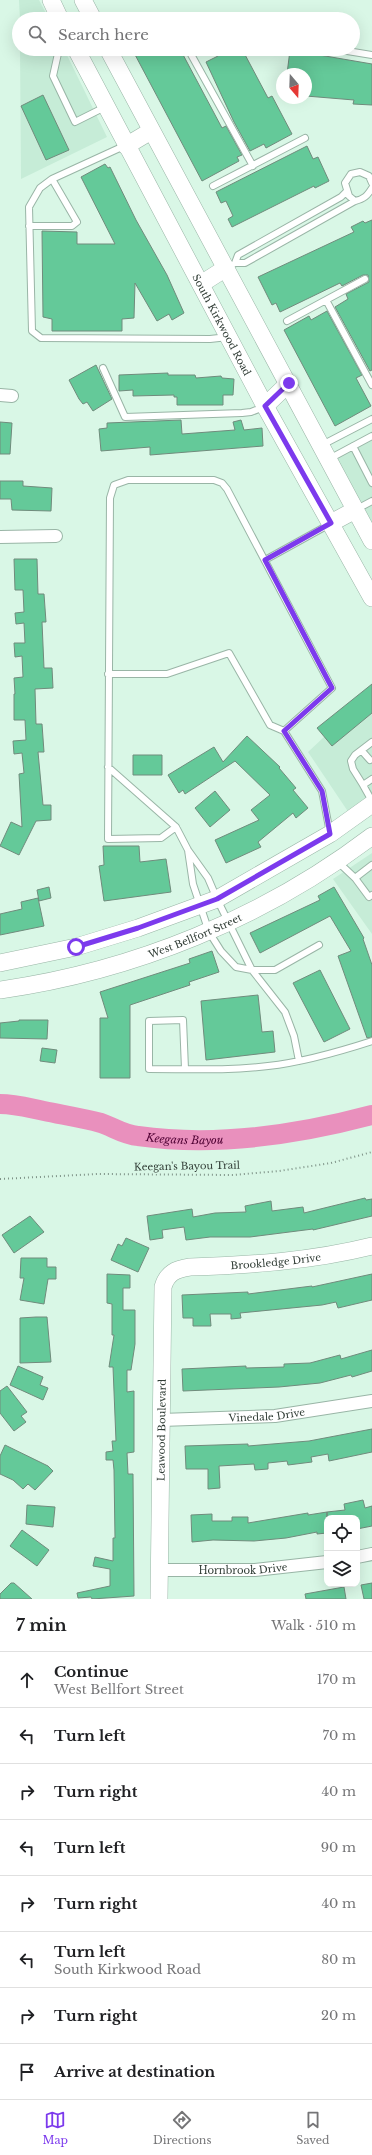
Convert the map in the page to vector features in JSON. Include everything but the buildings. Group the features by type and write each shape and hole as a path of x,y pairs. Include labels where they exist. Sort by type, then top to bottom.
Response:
{"main road":[{"path":"50,0 56,12"},
{"path":"83,0 89,12"},
{"name":"South Kirkwood Road","path":"80,56 265,406 372,598"},
{"path":"112,56 151,131 190,199 231,265 289,383 372,541"},
{"path":"126,146 151,131"},
{"path":"201,284 231,265"},
{"path":"265,406 289,383"},
{"path":"331,523 355,510"},
{"path":"0,963 76,947 138,928 217,899 330,834 372,802"},
{"name":"West Bellfort Street","path":"0,990 25,987 148,955 209,932 229,923 311,879 372,836"},
{"path":"76,947 82,973"},
{"name":"Brookledge Drive","path":"179,1269 264,1264 317,1258 372,1246"},
{"name":"Leawood Boulevard","path":"159,1599 163,1287 166,1278 179,1269"}],"street":[{"path":"0,536 56,536"},
{"name":"Vinedale Drive","path":"161,1420 275,1416 372,1401"},
{"path":"360,1556 372,1554"},
{"name":"Hornbrook Drive","path":"159,1570 255,1570 324,1562"}],"lane":[{"path":"360,53 372,55"},
{"path":"57,56 53,76 75,122 106,106"},
{"path":"192,56 253,166"},
{"path":"213,186 305,138"},
{"path":"126,146 52,179 40,188 29,207 32,332 42,338 210,339 229,337"},
{"path":"355,201 347,191 345,183 351,174 360,172 369,176 372,183"},
{"path":"29,226 72,226 76,222 52,179"},
{"path":"231,265 246,263 355,201 367,196 372,188"},
{"path":"231,265 238,254 341,197 347,191"},
{"path":"287,321 365,279"},
{"path":"326,300 372,385"},
{"path":"104,368 125,416 242,413 251,412 265,406"},
{"path":"326,452 372,419"},
{"path":"326,452 353,446 372,436"},
{"path":"353,446 372,483"},
{"path":"176,827 161,838 108,839 110,498 114,485 128,480 214,480 222,483 265,560 332,688 284,731"},
{"path":"355,510 372,501"},
{"path":"265,560 331,523"},
{"path":"108,674 167,674 229,653 270,725 284,731 322,791 330,834"},
{"path":"371,745 351,761 353,770 372,802"},
{"path":"362,751 370,760"},
{"path":"108,767 176,827 188,850 208,878 252,970 285,1012 294,1036 298,1061"},
{"path":"363,785 372,779"},
{"path":"188,850 193,884 209,932 221,951 236,967 252,970 275,970 319,945"},
{"path":"338,861 355,878 369,897 372,895"},
{"path":"355,878 370,869"},
{"path":"184,1069 183,1020 149,1021 149,1069 184,1069 268,1066 333,1054 372,1041"}],"path":[{"name":"Keegan's Bayou Trail","path":"0,1179 98,1174 225,1175 279,1171 331,1163 372,1152"}],"shaded area":[{"path":"19,0 39,0 45,12 20,12"},
{"path":"20,56 67,56 107,137 21,179"},
{"path":"372,437 372,523 333,459"},
{"path":"372,692 372,795 349,813 308,752"},
{"path":"372,853 372,934 333,879"}],"waterway":[{"name":"Keegans Bayou","path":"0,1104 22,1106 94,1121 123,1133 133,1135 167,1139 196,1140 256,1137 285,1133 372,1115"}],"route":[{"path":"76,947 138,928 217,899 246,884 330,834 322,791 284,731 332,688 265,560 331,523 265,406 289,383"}]}
